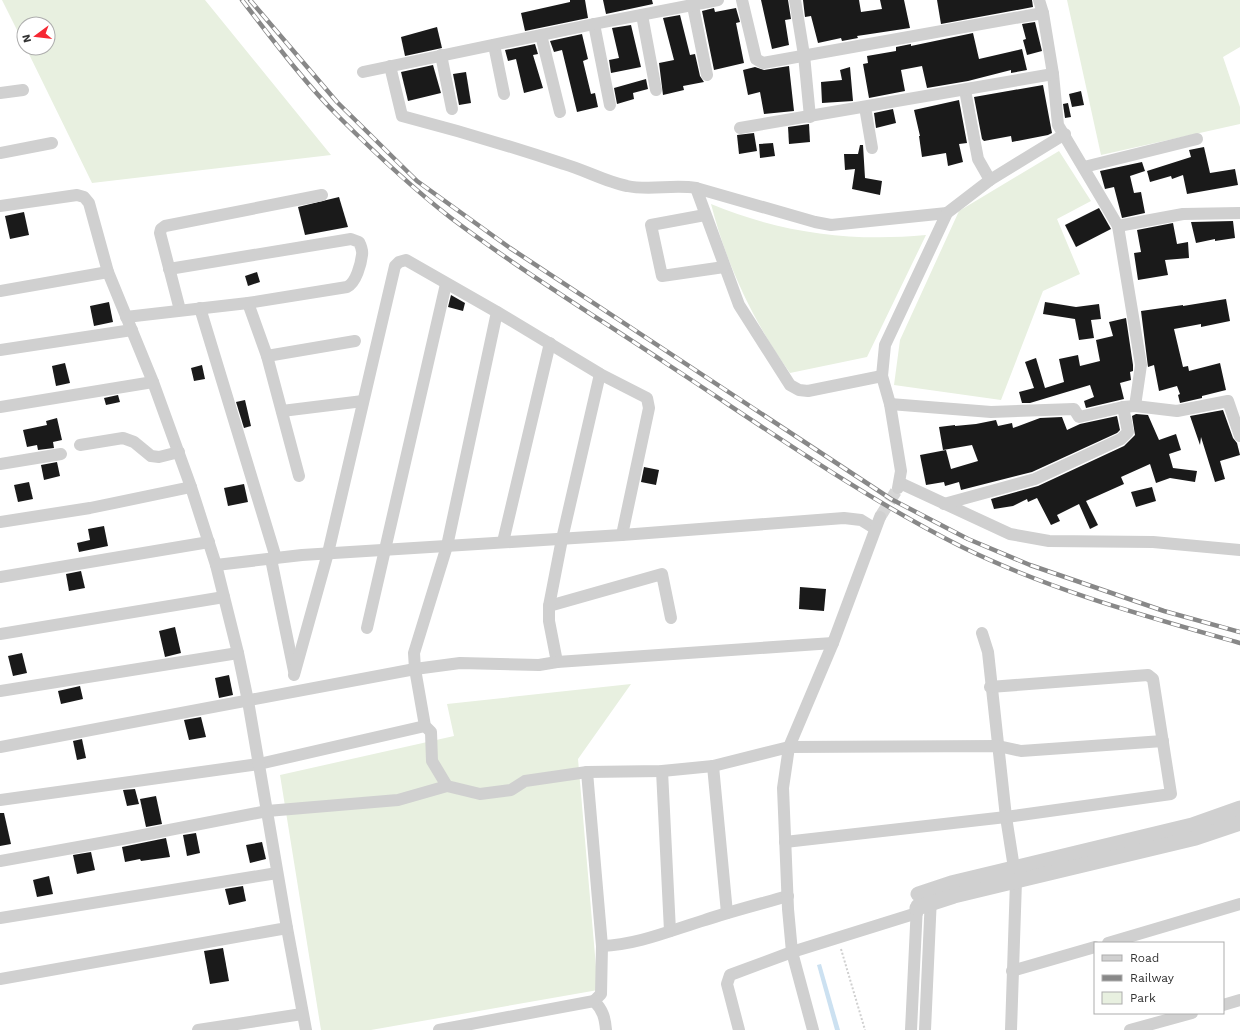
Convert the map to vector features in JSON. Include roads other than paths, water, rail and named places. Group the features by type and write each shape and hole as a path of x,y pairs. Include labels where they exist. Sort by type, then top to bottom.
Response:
{"street":[{"path":"363,72 494,44 718,0"},
{"path":"742,0 757,61 762,63 1043,13"},
{"path":"795,0 804,55 810,117"},
{"path":"944,504 1035,479 1122,438 1128,432 1129,407 1141,365 1118,226 1065,134 1058,125 1053,74 1043,13 1039,0"},
{"path":"693,6 707,75"},
{"path":"642,15 656,90"},
{"path":"594,24 610,105"},
{"path":"541,35 560,112"},
{"path":"494,44 504,94"},
{"path":"441,55 452,109"},
{"path":"390,66 402,116 470,133 578,168 626,186 648,189 679,185 696,188 815,222 831,225 946,213"},
{"path":"740,128 1053,74"},
{"path":"0,93 23,90"},
{"path":"965,90 978,159 990,180"},
{"path":"866,107 872,148"},
{"path":"1065,134 990,180 946,213 885,345 882,376 890,404 901,471 899,485 1010,534 1042,540 1153,542 1240,550"},
{"path":"1084,167 1197,139"},
{"path":"0,153 52,143"},
{"path":"696,188 739,305 790,385 799,390 808,391 882,376"},
{"path":"0,206 77,195 84,197 89,203 108,272 153,382 179,452 216,565 238,652 248,701 266,811 306,1030"},
{"path":"180,310 168,269 160,233 161,229 165,226 322,195"},
{"path":"1118,226 1183,214 1240,213"},
{"path":"705,215 652,225 662,276 724,267"},
{"path":"126,317 248,303 351,285 362,254 359,242 351,240 168,269"},
{"path":"294,675 328,553 395,266 398,262 406,260 550,343 600,374 647,398 649,408 622,535"},
{"path":"0,291 108,272"},
{"path":"367,628 446,284"},
{"path":"248,303 267,356 299,476"},
{"path":"200,308 274,559 296,690"},
{"path":"447,786 432,761 431,732 425,726 415,669 414,653 447,546 497,312"},
{"path":"0,350 132,330"},
{"path":"267,356 355,341"},
{"path":"503,542 550,343"},
{"path":"557,662 549,621 549,606 562,539 600,374"},
{"path":"0,407 153,382"},
{"path":"890,404 991,412 1074,410 1079,418 1129,407 1177,411 1228,400 1240,436"},
{"path":"282,411 363,401"},
{"path":"80,445 123,438 134,442 151,456 159,457 179,452"},
{"path":"0,464 61,454"},
{"path":"0,522 90,508 191,487"},
{"path":"813,1030 792,952 783,788 790,747 833,642 874,528 880,517"},
{"path":"216,565 328,553 622,535 844,518 861,520 874,528"},
{"path":"0,577 209,542"},
{"path":"549,606 662,574 671,618"},
{"path":"0,634 224,597"},
{"path":"982,633 988,652 990,687 1006,817 1015,874 1011,1030"},
{"path":"0,747 248,701 296,690 415,669 460,663 539,664 833,642"},
{"path":"0,691 238,652"},
{"path":"785,842 1006,817 1171,794 1153,679 1148,675 990,687"},
{"path":"0,800 259,764 425,726"},
{"path":"0,861 266,811 398,800 447,786 480,794 511,790 525,781 587,772 662,771 713,766 790,747 998,746 1021,752 1163,741"},
{"path":"713,766 726,913"},
{"path":"662,771 670,931"},
{"path":"439,1030 594,1001 601,994 602,946 587,772"},
{"path":"740,1030 727,984 730,974 792,952 838,938 923,901 1192,825 1240,808"},
{"path":"1015,874 1196,838 1240,823"},
{"path":"0,918 278,873"},
{"path":"602,946 615,946 788,896"},
{"path":"911,1030 923,901"},
{"path":"923,901 925,1030"},
{"path":"1111,942 1240,904"},
{"path":"0,979 287,928"},
{"path":"1012,971 1094,947"},
{"path":"1224,1005 1240,1000"},
{"path":"594,1001 601,1008 606,1030"},
{"path":"198,1030 302,1014"},
{"path":"1130,1030 1188,1014"}],"water":[{"path":"821,964 840,1030 835,1030 817,965"}],"tunnel":[{"path":"880,517 898,488"}],"railway":[{"path":"242,0 289,60 326,103 379,156 436,206 477,237 531,274 811,459 922,526 994,562 1098,601 1240,643"},
{"path":"250,0 337,102 417,181 510,248 891,499 968,539 1030,565 1164,611 1240,632"}]}
